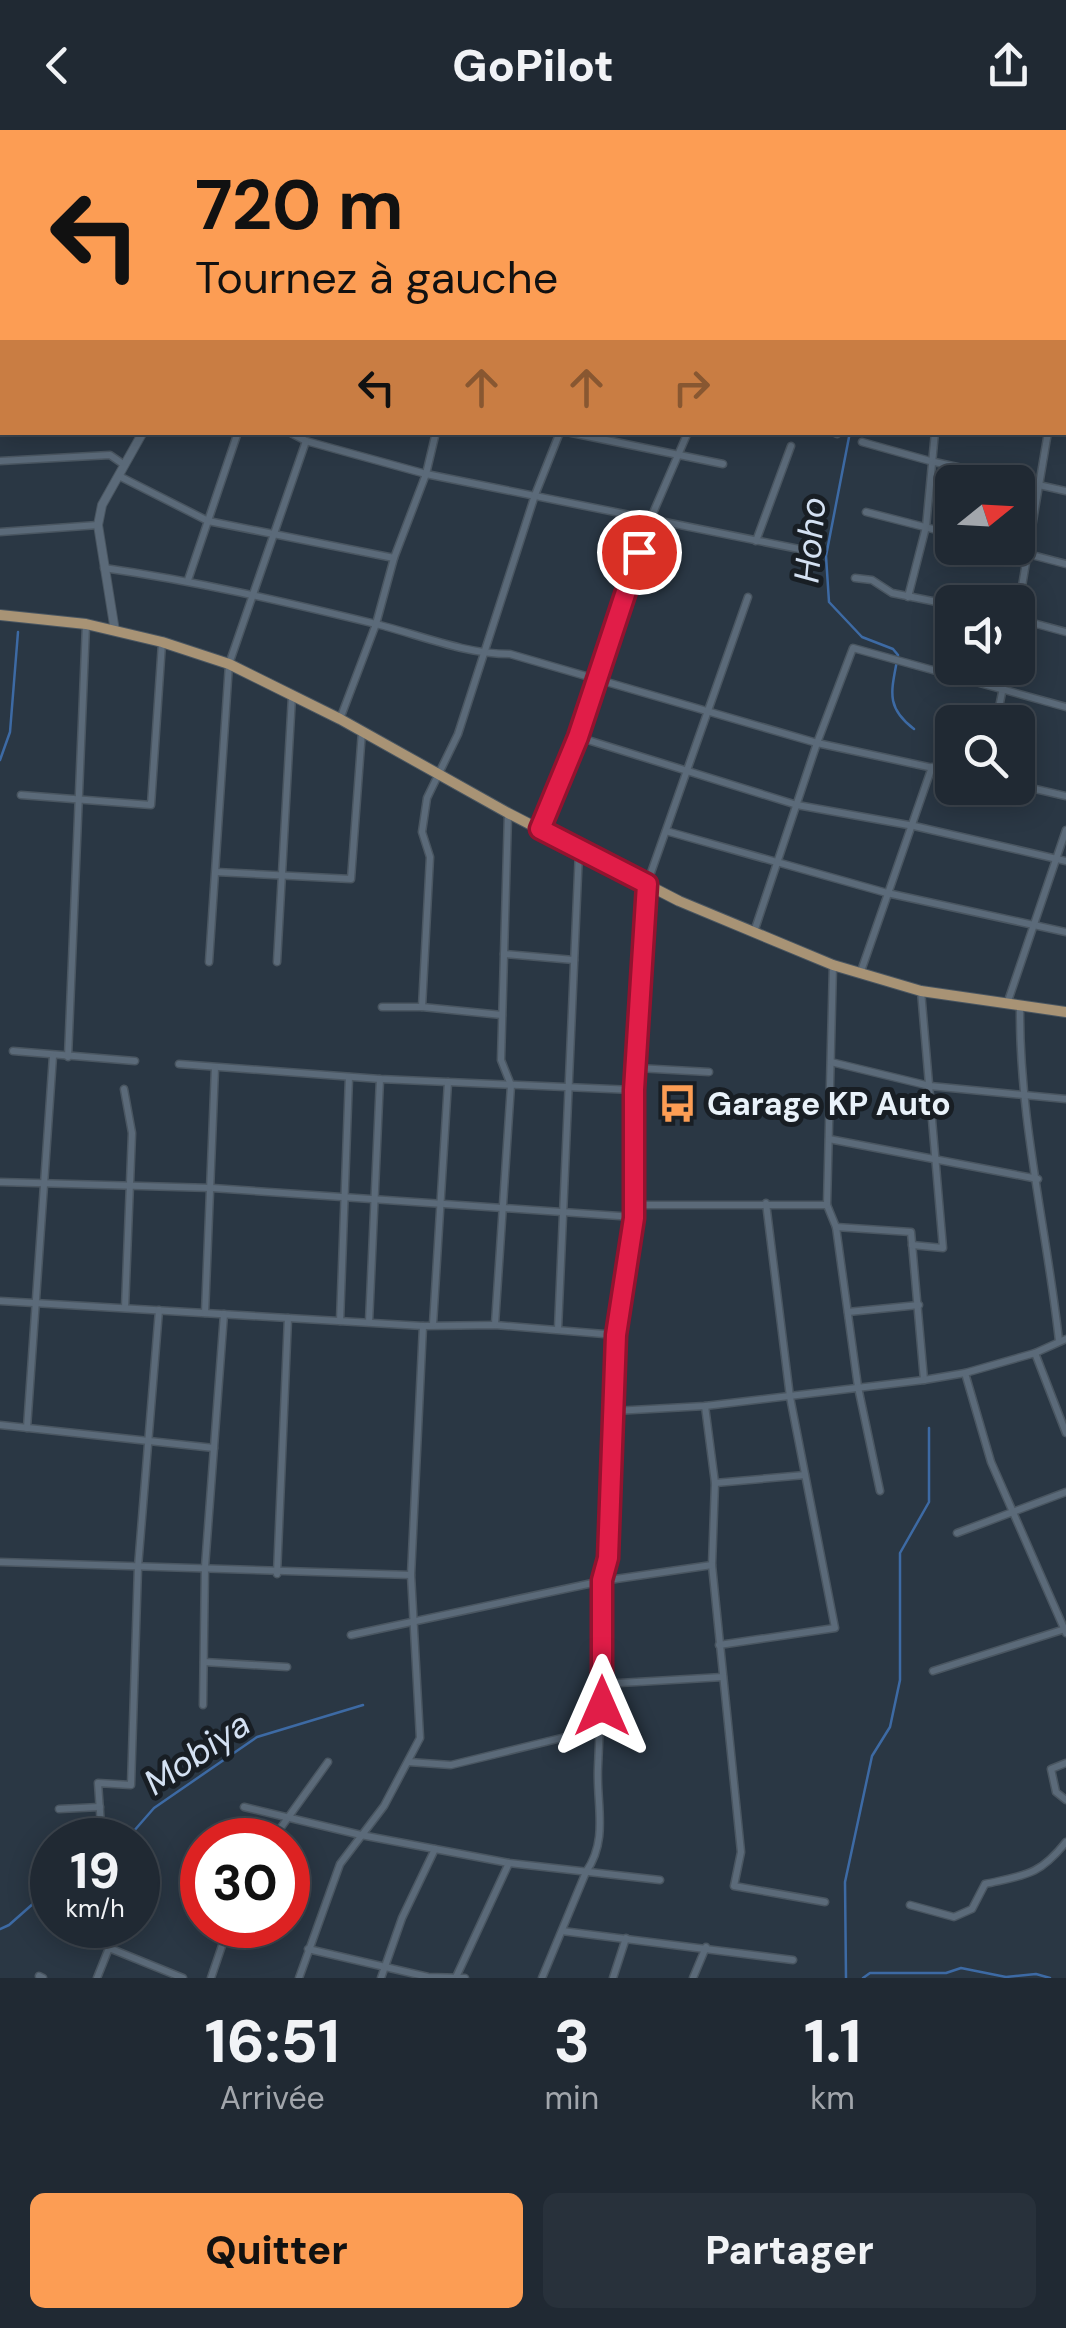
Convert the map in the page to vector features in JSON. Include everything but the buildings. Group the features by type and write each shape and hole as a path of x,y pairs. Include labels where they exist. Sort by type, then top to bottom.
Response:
{"main road":[{"path":"0,615 86,624 162,642 228,664 340,718 508,813 679,901 833,966 921,991 1066,1012"}],"street":[{"path":"115,632 98,525 102,505 142,435"},
{"path":"188,580 237,435"},
{"path":"295,435 426,474 814,552"},
{"path":"340,718 376,624 435,435"},
{"path":"422,1007 430,857 422,832 427,798 458,734 535,495 562,435"},
{"path":"578,435 723,464"},
{"path":"540,829 578,737 650,520 687,435"},
{"path":"908,596 926,527 934,435"},
{"path":"1035,504 1047,435"},
{"path":"210,962 228,664 306,441"},
{"path":"862,442 930,462 1066,491"},
{"path":"756,541 791,446"},
{"path":"0,461 110,455 124,464"},
{"path":"118,476 208,521 394,558"},
{"path":"866,512 935,529"},
{"path":"0,532 98,525"},
{"path":"1035,556 1066,564"},
{"path":"103,568 188,580 486,654 510,654 817,743 935,768"},
{"path":"855,578 872,580 892,593 935,602"},
{"path":"542,1978 586,1872 596,1858 601,1834 598,1768 602,1728 602,1580 608,1558 616,1335 634,1218 634,1090 647,884 748,597"},
{"path":"1035,623 1066,632"},
{"path":"68,1057 86,624"},
{"path":"21,795 151,805 162,642"},
{"path":"754,932 853,648 1066,707"},
{"path":"1000,705 1004,687"},
{"path":"277,962 292,694"},
{"path":"216,872 351,879 362,730"},
{"path":"578,737 797,805 914,826 1066,861"},
{"path":"860,975 932,767"},
{"path":"1035,789 1066,796"},
{"path":"495,1325 510,1085 501,1060 508,813"},
{"path":"1007,1006 1066,830"},
{"path":"666,831 887,893 1066,932"},
{"path":"558,1329 579,850"},
{"path":"504,954 574,960"},
{"path":"833,966 827,1205 836,1227 858,1387 880,1491"},
{"path":"912,1245 943,1248 921,991"},
{"path":"382,1008 422,1007 502,1015"},
{"path":"614,1410 705,1406 924,1380 964,1373 1063,1340 1022,1096 1020,1008"},
{"path":"14,1051 135,1061"},
{"path":"27,1428 53,1056"},
{"path":"831,1062 930,1086 1066,1099"},
{"path":"179,1064 380,1080 634,1090"},
{"path":"205,1313 215,1068"},
{"path":"637,1068 709,1072"},
{"path":"340,1321 348,1076"},
{"path":"369,1322 380,1080"},
{"path":"434,1324 448,1082"},
{"path":"124,1089 132,1133 126,1308"},
{"path":"829,1139 1038,1180"},
{"path":"0,1182 212,1188 634,1218"},
{"path":"719,1644 835,1628 790,1397 766,1204"},
{"path":"634,1205 827,1205"},
{"path":"836,1227 911,1232 924,1380"},
{"path":"0,1301 423,1326 495,1325 616,1335"},
{"path":"848,1312 918,1305"},
{"path":"101,1818 98,1783 130,1785 138,1567 159,1310"},
{"path":"203,1705 205,1567 224,1314"},
{"path":"277,1574 288,1318"},
{"path":"300,1978 340,1864 384,1806 420,1738 411,1576 423,1326"},
{"path":"1035,1352 1066,1434"},
{"path":"934,1671 1065,1630 991,1462 964,1373"},
{"path":"705,1406 715,1483 712,1565 741,1852 734,1886 825,1902"},
{"path":"0,1425 214,1448"},
{"path":"715,1483 805,1474"},
{"path":"957,1534 1066,1492"},
{"path":"0,1562 411,1576"},
{"path":"351,1635 602,1580 712,1565"},
{"path":"204,1662 287,1667"},
{"path":"602,1684 724,1677"},
{"path":"408,1762 451,1765 602,1728"},
{"path":"288,1817 328,1762"},
{"path":"1066,1763 1051,1769 1056,1792 1066,1800"},
{"path":"244,1806 509,1864 660,1880"},
{"path":"59,1810 100,1808"},
{"path":"910,1905 954,1916 972,1909 985,1884 1036,1872 1066,1842"},
{"path":"381,1978 402,1918 436,1849"},
{"path":"308,1949 428,1977 459,1977 509,1864"},
{"path":"562,1931 793,1960"},
{"path":"613,1978 626,1938"},
{"path":"693,1978 706,1947"},
{"path":"97,1978 109,1948 183,1978"},
{"path":"211,1978 221,1948"}],"waterway":[{"path":"841,130 862,130"},
{"name":"Hoho","path":"849,435 826,556 829,602 862,637 893,649 898,655 894,705 914,729"},
{"path":"0,760 10,732 18,632"},
{"path":"846,1978 845,1882 872,1756 890,1727 900,1680 900,1553 929,1502 929,1428"},
{"name":"Mobiya","path":"145,1818 257,1737 363,1705"},
{"name":"Mobiya","path":"0,1929 30,1906"},
{"path":"863,1978 870,1973 946,1973 961,1968 1006,1977 1036,1974 1050,1978"}],"place":[{"name":"Garage KP Auto","path":"677,1104"}],"route":[{"path":"602,1706 602,1580 608,1558 616,1335 634,1218 634,1090 647,884 540,829 578,737 639,552"}]}
